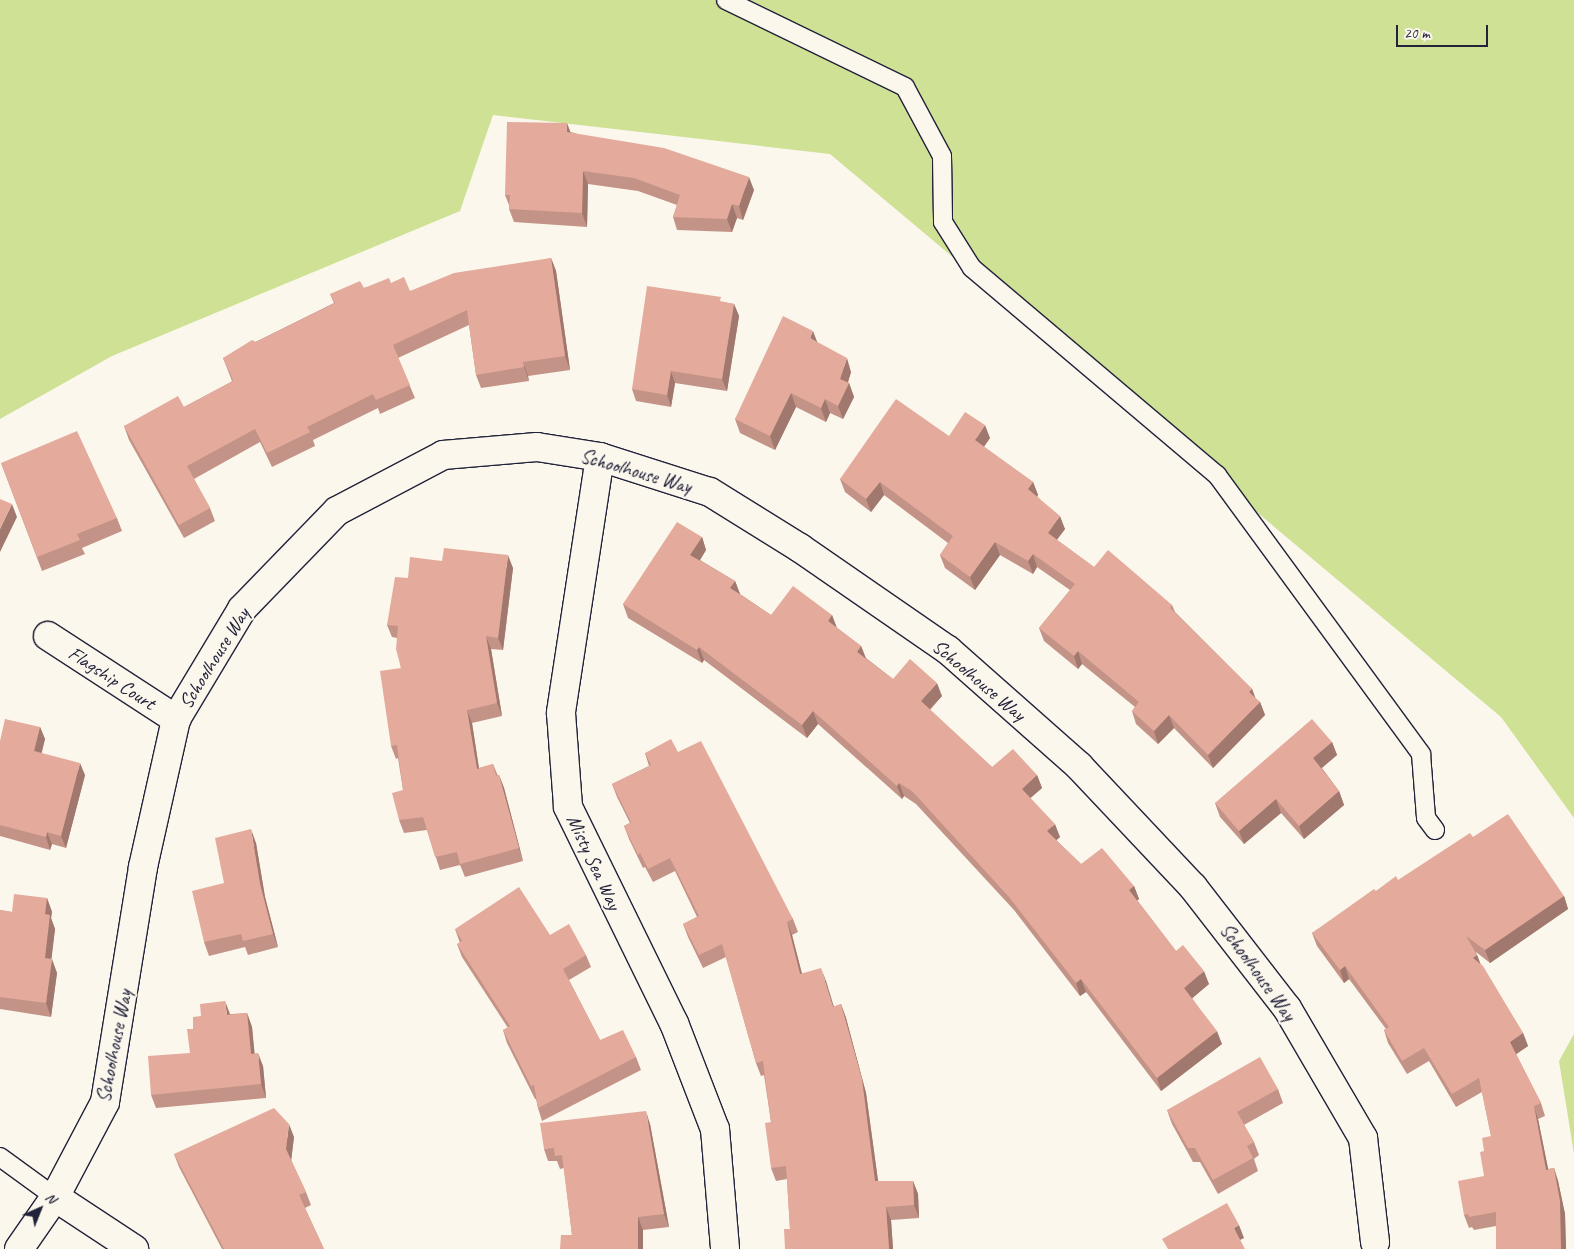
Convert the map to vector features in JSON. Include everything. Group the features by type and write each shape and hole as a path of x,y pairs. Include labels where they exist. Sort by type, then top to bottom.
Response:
{"street":[{"name":"Schoolhouse Way","path":"19,1249 55,1197 105,1102 143,867 176,719 242,609 337,511 443,454 537,448 600,457 710,492 800,548 948,650 1079,766 1193,887 1287,1008 1363,1138 1375,1242"},
{"name":"Misty Sea Way","path":"600,457 561,713 568,807 674,1023 715,1129 725,1249"},
{"name":"Flagship Court","path":"48,636 176,719"},
{"path":"55,1197 134,1249"}],"lane":[{"path":"726,0 905,87 942,156 943,222 972,268 1217,475 1421,754 1426,818 1435,830"},
{"path":"0,1157 55,1197"}],"green space":[{"path":"0,0 1574,0 1574,818 1501,717 830,154 493,115 460,211 112,356 0,419"},
{"path":"1574,1034 1574,1154 1559,1061"}],"building":[{"path":"507,122 567,123 567,132 664,148 749,177 739,206 732,204 727,219 673,217 680,195 634,178 583,171 582,213 509,209 510,195 505,195"},
{"path":"551,258 565,356 523,362 524,367 476,375 467,310 393,345 410,385 376,400 373,394 307,427 310,432 267,453 255,429 187,466 210,508 179,525 124,426 178,396 184,407 231,382 233,380 223,358 252,340 256,342 335,303 330,294 360,281 364,288 389,278 391,283 404,277 410,291 454,273"},
{"path":"647,286 721,297 720,301 734,304 722,379 671,371 667,395 632,389"},
{"path":"783,316 813,331 810,338 847,358 840,379 849,383 838,406 825,399 821,408 791,393 770,436 735,419"},
{"path":"896,399 949,436 965,412 985,425 975,440 1033,482 1028,489 1060,516 1048,533 1094,567 1108,550 1172,605 1170,608 1252,689 1249,692 1260,702 1208,755 1169,715 1154,731 1132,711 1139,702 1078,651 1074,656 1039,628 1075,584 1033,554 1028,561 995,542 970,577 940,555 953,536 880,482 866,499 840,479"},
{"path":"77,431 117,518 77,534 80,540 37,557 1,463"},
{"path":"0,499 12,504 0,529"},
{"path":"677,522 702,537 690,555 735,581 730,588 771,615 793,586 832,615 828,621 861,646 857,652 893,679 910,659 937,683 921,701 992,767 1013,749 1037,775 1022,789 1055,824 1047,831 1081,864 1102,848 1134,886 1129,890 1176,951 1183,945 1204,971 1184,988 1217,1031 1157,1078 1081,979 1076,983 1009,897 912,791 899,783 897,786 813,711 802,725 699,647 697,650 623,604"},
{"path":"444,548 508,555 498,638 486,636 497,703 467,710 477,769 493,764 496,776 499,775 519,848 460,864 457,852 435,857 423,817 399,820 392,793 403,790 397,745 391,746 380,671 401,668 396,649 398,626 387,625 395,577 408,578 410,557 442,561"},
{"path":"5,719 40,727 34,751 80,763 61,836 47,832 46,837 0,825 0,741"},
{"path":"1312,719 1332,742 1313,758 1339,791 1299,826 1276,799 1239,831 1215,803"},
{"path":"671,739 678,752 701,741 793,919 787,922 800,974 821,968 833,1007 841,1004 862,1079 875,1181 913,1181 914,1205 886,1207 889,1249 785,1249 784,1229 790,1229 786,1166 771,1168 765,1123 771,1122 763,1061 756,1063 722,944 699,955 683,924 699,916 670,858 648,869 640,853 638,855 624,826 631,822 612,784 651,765 645,753"},
{"path":"1508,814 1564,896 1485,950 1466,936 1477,955 1473,958 1483,966 1523,1033 1510,1042 1541,1103 1534,1106 1546,1170 1554,1168 1560,1201 1561,1249 1496,1249 1496,1212 1469,1217 1468,1214 1464,1215 1458,1181 1484,1176 1480,1152 1484,1151 1482,1138 1491,1136 1479,1078 1452,1094 1424,1048 1402,1061 1384,1030 1389,1027 1345,966 1340,970 1312,933 1374,889 1376,891 1396,876 1398,880 1470,833 1473,837"},
{"path":"251,829 260,884 273,934 243,941 241,934 204,942 192,891 224,883 215,838"},
{"path":"519,887 550,935 569,924 586,955 563,969 600,1040 623,1030 636,1057 538,1108 534,1085 531,1086 503,1030 510,1026 457,944 462,941 455,929"},
{"path":"14,894 47,898 45,914 50,915 45,958 52,959 46,1003 0,997 0,910 12,912"},
{"path":"225,1001 227,1015 247,1013 251,1054 258,1053 261,1084 151,1095 148,1056 190,1053 187,1029 193,1029 193,1017 201,1016 200,1004"},
{"path":"1260,1057 1278,1089 1237,1112 1254,1142 1247,1146 1253,1158 1213,1180 1195,1148 1188,1148 1167,1110"},
{"path":"274,1108 289,1124 286,1149 306,1192 299,1195 324,1249 224,1249 174,1154"},
{"path":"646,1111 664,1214 638,1217 638,1249 560,1249 561,1235 572,1235 562,1155 555,1156 554,1148 544,1149 540,1123"},
{"path":"1227,1203 1239,1225 1234,1228 1245,1249 1168,1249 1162,1239"}]}
